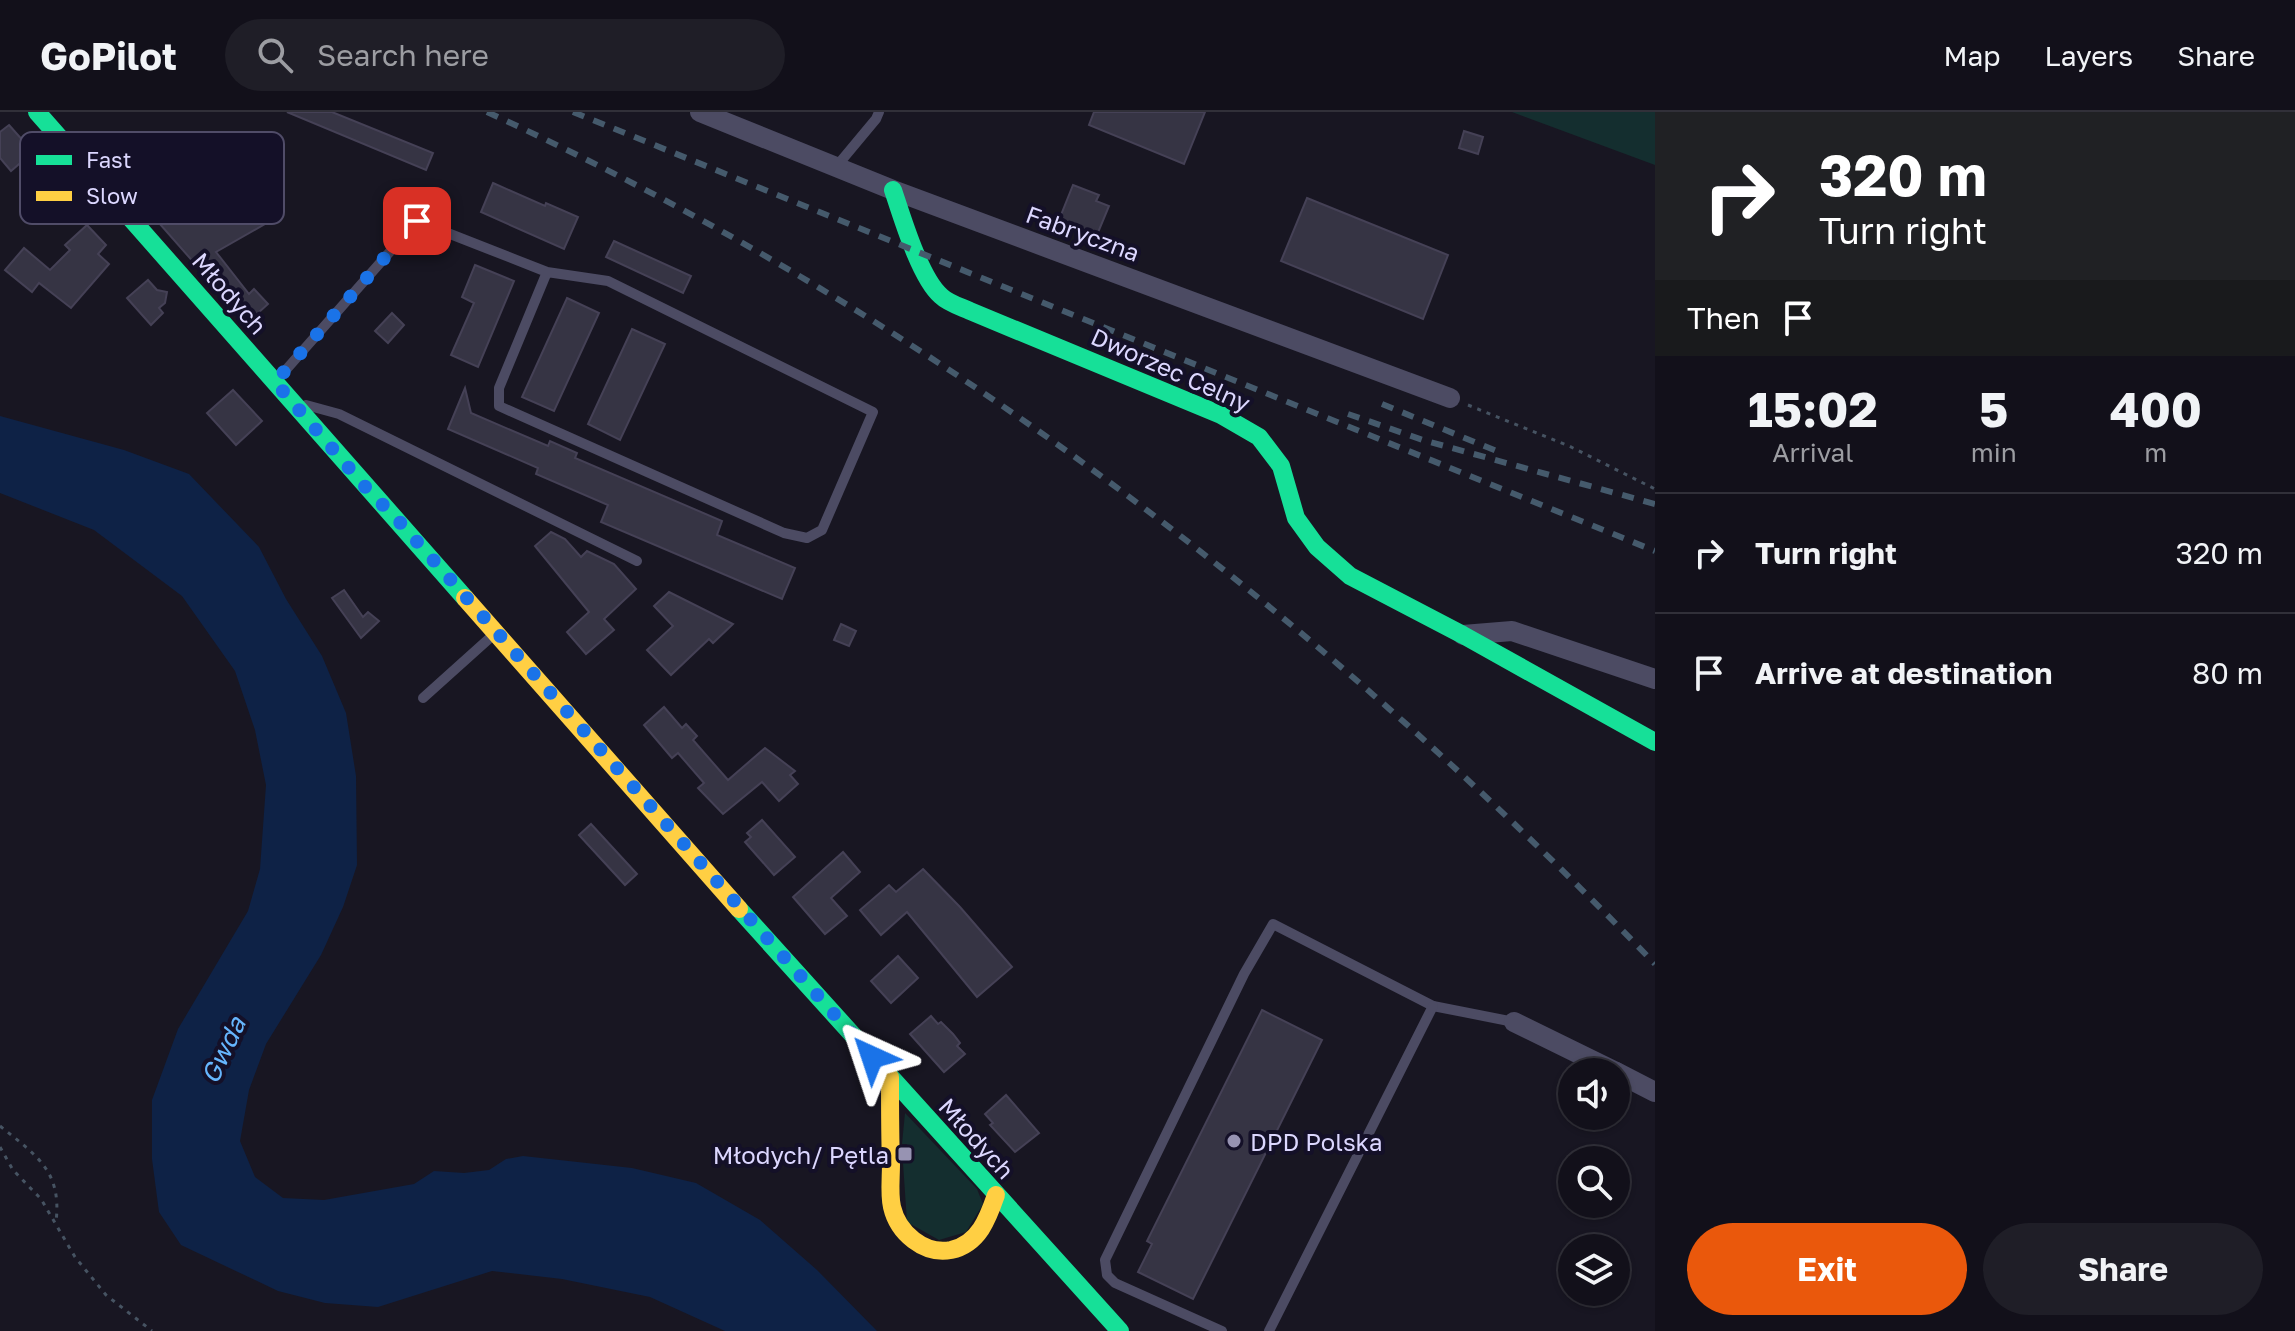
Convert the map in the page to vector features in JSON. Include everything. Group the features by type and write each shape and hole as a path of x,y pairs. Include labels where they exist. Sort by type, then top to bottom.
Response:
{"street":[{"name":"Młodych","path":"37,112 55,132"},
{"name":"Fabryczna","path":"700,112 893,190 1450,398"},
{"name":"Dworzec Celny","path":"893,190 915,251 941,296 970,311 1221,415 1259,437 1281,466 1296,518 1317,547 1350,576 1655,742"},
{"name":"Młodych","path":"136,224 367,489 1120,1331"},
{"path":"1463,635 1512,631 1655,679"},
{"path":"1514,1022 1587,1058"},
{"path":"890,1077 891,1205 896,1223 905,1236 935,1251 965,1245 982,1230 996,1195"},
{"path":"1630,1079 1655,1092"}],"lane":[{"path":"836,167 879,112"},
{"path":"275,382 417,221 547,272 608,281 873,412 822,530 807,538 784,533 499,406 499,388 547,272"},
{"path":"293,401 339,414 637,561"},
{"path":"423,698 497,632"},
{"path":"1222,1331 1115,1283 1107,1275 1105,1260 1244,974 1273,924 1433,1006 1514,1022"},
{"path":"1269,1331 1433,1006"}],"path":[{"path":"1450,398 1569,446 1655,489"},
{"path":"0,1126 49,1169 59,1201 56,1222"},
{"path":"0,1147 13,1170 41,1199 75,1257 106,1295 152,1331"}],"green space":[{"path":"1512,112 1655,112 1655,165"},
{"path":"905,1113 977,1189 983,1204 966,1232 939,1240 907,1222 903,1163 908,1163 907,1144 902,1144"}],"water":[{"name":"Gwda","path":"0,416 124,450 189,474 259,547 286,599 322,656 346,713 356,776 357,865 343,907 321,955 266,1044 249,1090 240,1141 255,1177 283,1198 324,1200 414,1184 434,1171 464,1173 489,1170 506,1159 523,1156 632,1168 696,1183 760,1220 817,1270 877,1331 725,1331 650,1297 562,1279 492,1271 378,1307 325,1303 278,1291 181,1245 159,1212 152,1159 152,1100 178,1029 248,911 260,869 266,785 255,730 235,671 182,596 94,530 0,493"}],"building":[{"path":"287,112 332,112 433,153 426,170"},
{"path":"1094,112 1205,112 1184,164 1089,125"},
{"path":"9,125 20,137 20,163 11,171 0,158 0,132"},
{"path":"1464,131 1483,137 1478,154 1459,148"},
{"path":"493,183 578,217 564,249 481,212"},
{"path":"1073,185 1099,195 1096,201 1109,206 1097,235 1059,220"},
{"path":"1307,198 1448,255 1423,319 1281,261"},
{"path":"160,224 265,224 216,252 249,294 254,289 268,304 247,323"},
{"path":"87,225 106,245 98,254 109,264 71,308 39,283 32,292 5,270 24,248 50,270 70,250 65,245"},
{"path":"614,241 691,276 683,293 606,257"},
{"path":"475,265 514,281 478,367 451,355 474,303 462,297"},
{"path":"148,280 157,290 167,292 165,303 159,308 163,313 151,325 127,298"},
{"path":"567,298 599,313 554,411 522,397"},
{"path":"392,313 404,325 388,343 375,331"},
{"path":"632,329 665,344 620,440 588,424"},
{"path":"465,388 471,413 548,446 550,441 577,453 575,458 722,521 717,535 795,568 782,599 601,522 608,505 536,474 538,468 448,429"},
{"path":"233,390 262,421 236,445 207,413"},
{"path":"551,532 565,539 581,557 587,551 614,564 636,589 604,619 614,630 586,654 567,632 589,612 535,546"},
{"path":"344,590 363,617 368,612 379,621 361,638 332,598"},
{"path":"669,592 733,624 713,643 709,639 671,675 647,650 673,626 654,606"},
{"path":"841,624 856,631 849,646 834,640"},
{"path":"664,707 682,728 686,724 697,736 693,740 728,780 765,748 795,771 790,775 798,784 779,801 762,782 723,814 698,788 704,783 678,753 672,758 644,725"},
{"path":"762,820 795,857 774,875 745,842 751,837 747,833"},
{"path":"591,824 637,874 625,885 579,835"},
{"path":"843,852 860,872 831,898 847,916 825,934 793,897"},
{"path":"923,869 1012,967 977,997 907,912 881,935 860,910 889,885 896,892"},
{"path":"898,956 918,978 891,1003 871,981"},
{"name":"DPD Polska","path":"1262,1010 1322,1040 1193,1299 1138,1272 1152,1244 1147,1241"},
{"path":"931,1016 953,1034 960,1043 957,1046 965,1054 944,1072 910,1034"},
{"path":"1006,1095 1039,1133 1015,1152 990,1125 993,1123 985,1114"}],"railway":[{"path":"487,112 650,192 808,281 962,378 1110,483 1254,594 1393,712 1526,835 1655,964"},
{"path":"573,112 1655,551"},
{"path":"1382,404 1499,452"},
{"path":"1348,414 1423,440 1655,504"}],"traffic: fast":[{"path":"37,112 55,132"},
{"path":"893,190 919,262 933,287 944,298 1221,415 1259,437 1281,466 1296,518 1317,547 1350,576 1655,742"},
{"path":"136,224 465,598"},
{"path":"739,909 1120,1331"}],"traffic: slow":[{"path":"465,598 739,909"},
{"path":"890,1077 891,1202 895,1217 906,1233 931,1249 941,1251 961,1247 981,1229 996,1195"}],"place":[{"name":"DPD Polska","path":"1234,1141"},
{"name":"Młodych/ Pętla","path":"905,1154"}],"route":[{"path":"417,221 275,382 872,1057"}]}
